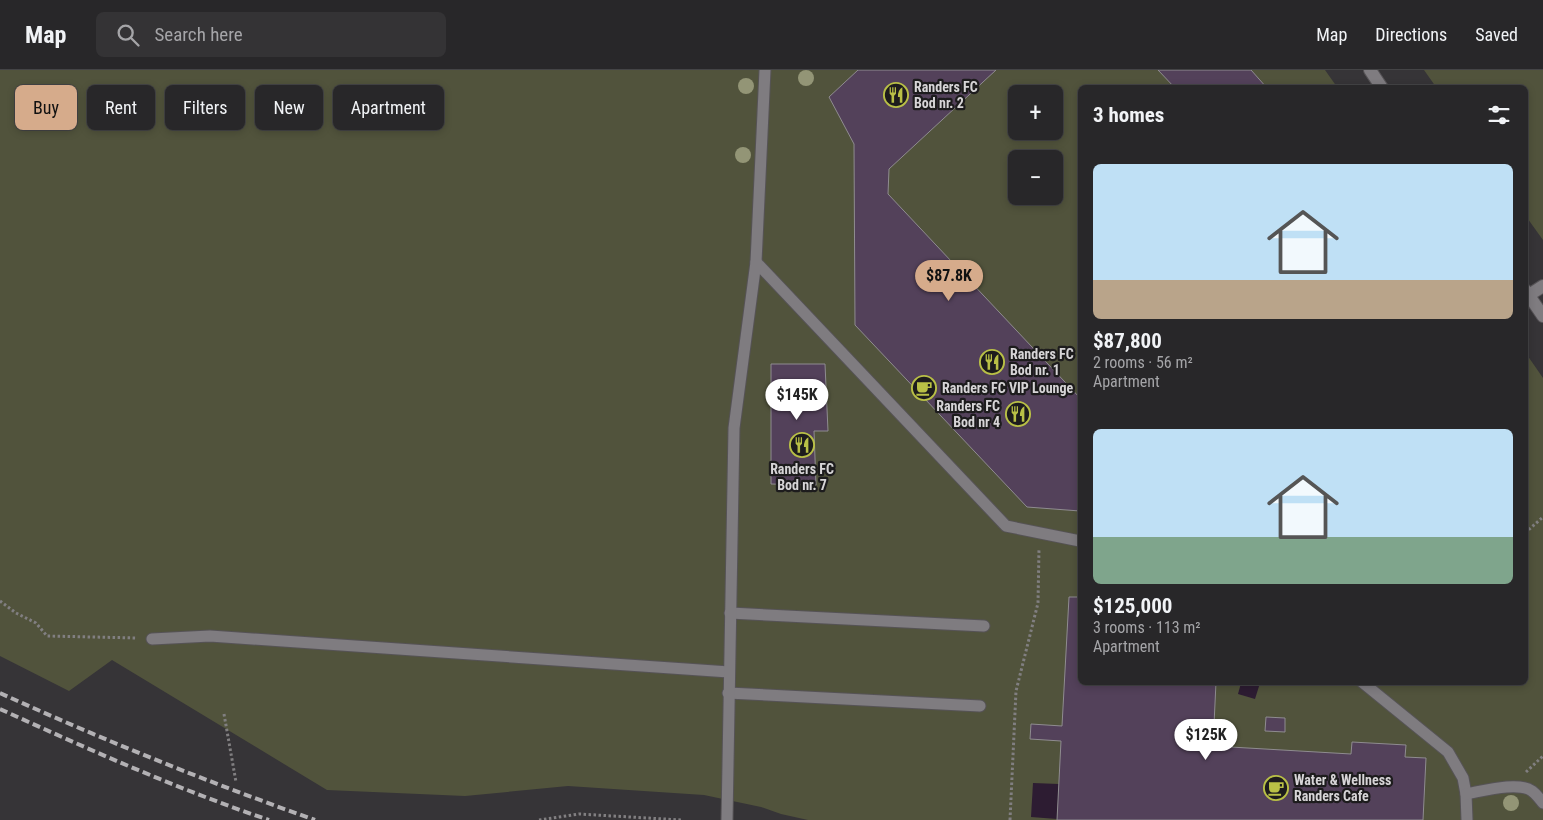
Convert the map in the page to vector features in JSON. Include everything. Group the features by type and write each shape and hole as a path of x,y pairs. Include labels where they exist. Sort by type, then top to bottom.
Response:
{"main road":[{"path":"1370,70 1380,85"},
{"path":"1528,293 1543,286"},
{"path":"1528,294 1543,316"}],"lane":[{"path":"727,820 734,428 756,262 765,70"},
{"path":"756,262 1006,526 1078,541"},
{"path":"730,613 984,626"},
{"path":"152,639 210,636 729,672"},
{"path":"1366,685 1448,752 1463,778 1467,820"},
{"path":"728,693 980,706"},
{"path":"1466,794 1508,787 1521,787 1532,791 1543,803"}],"path":[{"path":"1528,530 1543,517"},
{"path":"1010,820 1016,691 1038,603 1039,533"},
{"path":"0,600 16,613 36,623 47,636 152,639"},
{"path":"224,714 236,782"},
{"path":"539,820 579,814 681,820"}],"green space":[{"path":"0,70 1325,70 1336,85 1078,85 1078,685 1528,685 1528,356 1543,378 1543,820 808,820 761,807 704,795 568,786 465,796 327,790 112,660 69,691 0,656"},
{"path":"1424,70 1543,70 1543,240 1528,219 1528,85 1435,85"}],"shaded area":[{"path":"1240,685 1259,685 1255,699 1238,694"},
{"path":"1033,783 1059,784 1057,819 1031,817"}],"building":[{"path":"858,70 996,70 889,169 888,194 1078,396 1078,511 1027,507 855,325 854,144 829,97"},
{"path":"1158,70 1251,70 1264,85 1172,85"},
{"path":"771,364 825,364 828,431 814,431 816,485 771,484"},
{"path":"1069,597 1078,597 1078,685 1216,685 1213,746 1351,754 1352,742 1406,745 1405,757 1426,758 1423,820 1057,820 1061,741 1030,739 1031,724 1062,726"},
{"path":"1266,717 1285,718 1285,732 1265,731"}],"railway":[{"path":"0,693 156,760 315,820"},
{"path":"0,709 167,782 269,820"}],"place":[{"name":"Randers FC Bod nr. 2","path":"896,95"},
{"name":"Randers FC Bod nr. 1","path":"992,362"},
{"name":"Randers FC VIP Lounge","path":"924,388"},
{"name":"Randers FC Bod nr 4","path":"1018,414"},
{"name":"Randers FC Bod nr. 7","path":"802,445"},
{"name":"Water & Wellness Randers Cafe","path":"1276,788"}]}
